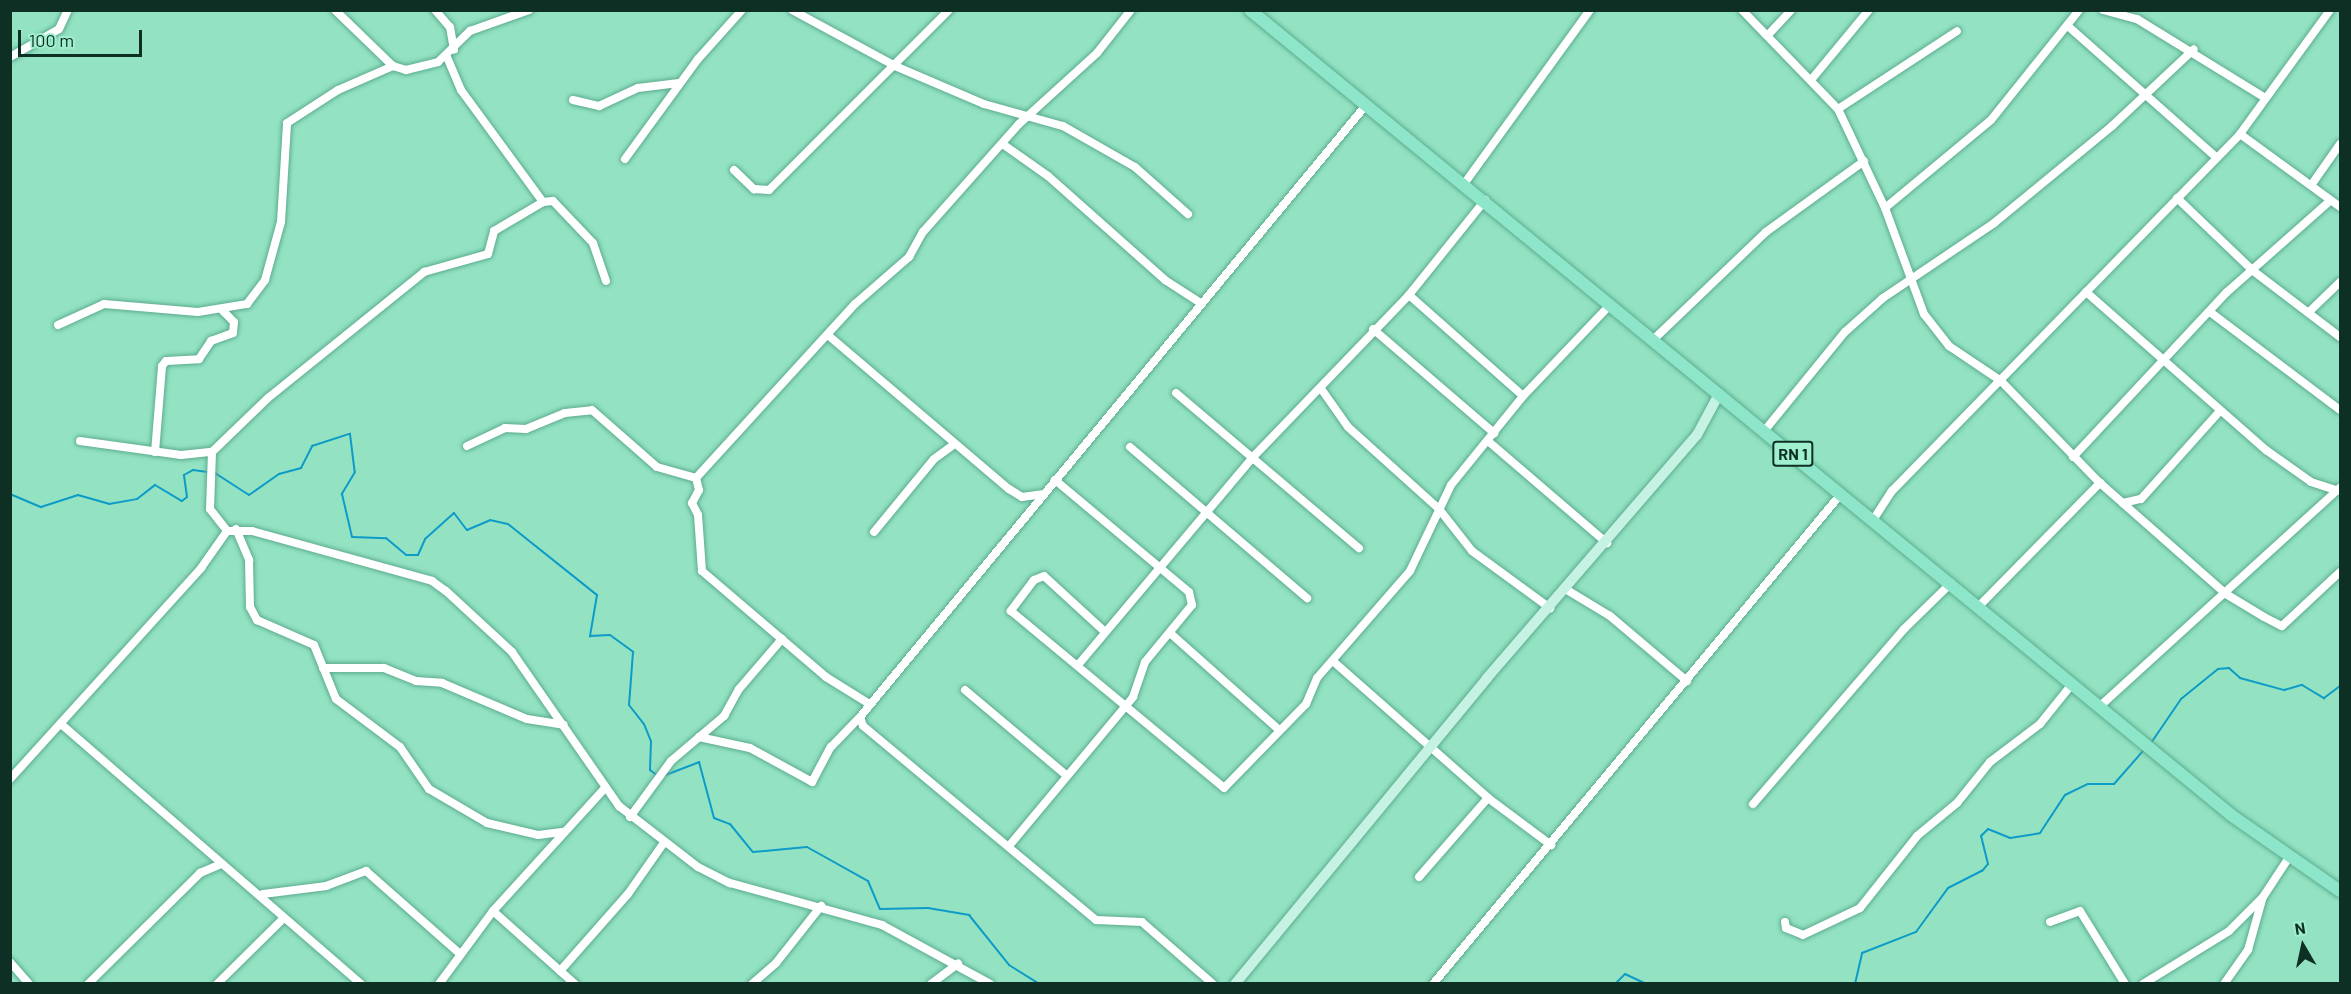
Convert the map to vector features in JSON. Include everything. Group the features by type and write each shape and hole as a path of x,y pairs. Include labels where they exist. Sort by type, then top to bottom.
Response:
{"main road":[{"name":"RN 1","path":"1250,10 1765,430 2099,708 2288,859 2340,891"}],"street":[{"path":"10,57 59,29 68,10"},
{"path":"335,10 393,66 415,70 447,57 470,31 529,10"},
{"path":"435,10 450,27 454,50"},
{"path":"625,159 679,83 742,10"},
{"path":"792,10 895,66 984,104 1063,126 1135,167 1188,214"},
{"path":"734,170 754,189 769,190 949,10"},
{"path":"696,478 829,336 855,304 909,257 923,232 1030,115 1097,52 1131,10"},
{"path":"1464,184 1590,10"},
{"path":"1742,10 1838,109 1885,208 1924,314 1949,346 2001,381 2100,483 2226,594 2282,626 2340,572"},
{"path":"1768,35 1791,10"},
{"path":"1810,80 1869,10"},
{"path":"1885,208 1991,120 2011,89 2069,27 2079,10"},
{"path":"2103,10 2137,19 2194,50 2264,97"},
{"path":"1873,520 1892,491 2001,381 2215,156 2240,134 2264,97 2330,10"},
{"path":"2069,27 2149,93 2215,156"},
{"path":"1838,109 1957,32"},
{"path":"1765,430 1845,332 1994,223 2149,93 2194,50"},
{"path":"447,57 461,90 543,202"},
{"path":"58,324 104,304 223,311 247,304 265,280 287,180 283,140 287,123 338,90 393,66"},
{"path":"573,100 599,106 638,88 679,83"},
{"path":"699,737 750,748 812,782 831,747 860,717 868,703 1366,104"},
{"path":"2240,134 2261,153 2313,184 2330,201 2340,207"},
{"path":"2313,184 2340,144"},
{"path":"1004,145 1064,190 1165,280 1202,304"},
{"path":"1653,340 1766,232 1864,161"},
{"path":"2177,198 2252,270 2340,337"},
{"path":"1078,665 1104,631 1255,455 1322,390 1373,329 1409,295 1485,200"},
{"path":"80,441 155,452 212,452 268,398 424,272 488,254 494,231 543,202 553,201 593,243 606,281"},
{"path":"2073,457 2162,360 2252,270 2330,201"},
{"path":"2309,312 2340,282"},
{"path":"2086,292 2219,412 2305,479 2339,489"},
{"path":"1409,295 1523,396"},
{"path":"1104,631 1044,576 1034,580 1011,611 1224,788 1259,755 1277,728 1306,704 1317,678 1334,662 1410,571 1451,485 1523,396 1610,305"},
{"path":"155,452 162,366 166,361 199,359 211,341 233,333 234,322 223,311"},
{"path":"2210,312 2340,410"},
{"path":"1373,329 1607,543"},
{"path":"829,336 914,405 952,446 1022,497 1044,494"},
{"path":"1322,390 1348,427 1439,509 1472,551 1550,608"},
{"path":"1176,393 1255,455 1359,548"},
{"path":"1234,984 1697,435 1719,394"},
{"path":"467,446 505,428 526,429 565,413 592,410 657,467 696,478"},
{"path":"2123,503 2141,499 2219,412"},
{"path":"874,532 933,459 952,446"},
{"path":"1130,447 1208,511 1306,598"},
{"path":"212,452 210,509 232,530 249,560 250,607 257,620 314,645 336,699 399,747 429,789 456,809 515,831 564,832"},
{"path":"696,478 699,490 692,503 698,515 702,571 782,639 868,703"},
{"path":"1009,846 1140,687 1145,662 1170,633 1192,598 1160,567 1055,480"},
{"path":"1979,606 2100,483"},
{"path":"2099,708 2339,489"},
{"path":"1432,984 1688,681 1841,494"},
{"path":"10,779 232,530"},
{"path":"232,530 295,541 432,581 512,652 605,788 630,817 663,844 730,883 821,906 882,925 958,964 990,984"},
{"path":"1753,804 1904,629 1951,583"},
{"path":"1567,590 1610,616 1688,681"},
{"path":"1170,633 1277,728"},
{"path":"630,817 659,783 665,771 724,716 739,689 782,639"},
{"path":"1334,662 1488,798 1551,845"},
{"path":"324,668 384,668 416,681 442,682 527,719 564,725"},
{"path":"1785,921 1786,928 1803,935 1860,908 1917,836 1958,802 1990,762 2040,724 2072,684"},
{"path":"965,690 1067,776"},
{"path":"860,717 863,726 1096,920 1142,922 1213,984"},
{"path":"61,724 210,851 219,865 263,894 284,919 361,984"},
{"path":"439,984 459,953 493,911 605,788"},
{"path":"1419,877 1488,798"},
{"path":"560,971 628,894 663,844"},
{"path":"2144,984 2229,931 2263,897 2288,859"},
{"path":"88,984 200,873 219,865"},
{"path":"263,894 326,886 366,871 459,953"},
{"path":"2224,984 2248,950 2263,897"},
{"path":"752,984 776,963 821,906"},
{"path":"493,911 575,984"},
{"path":"2050,922 2080,911 2125,984"},
{"path":"217,984 284,919"},
{"path":"10,962 29,984"},
{"path":"931,984 958,964"}],"waterway":[{"path":"10,494 41,507 78,495 109,504 137,499 155,485 182,501 187,497 184,475 193,470 215,473 249,495 279,474 301,468 312,446 350,434 355,472 342,494 352,537 386,538 406,555 418,555 425,539 454,513 467,530 490,520 508,524 597,595 590,636 610,635 633,652 629,705 644,724 651,741 650,770 658,776"},
{"path":"2151,743 2181,699 2218,669 2229,668 2240,678 2284,690 2302,685 2324,698 2340,686"},
{"path":"1855,984 1862,953 1916,932 1948,888 1982,871 1988,864 1981,836 1988,829 2010,838 2040,833 2065,795 2088,784 2114,784 2143,751"},
{"path":"663,776 699,762 714,818 730,824 753,852 807,847 868,881 880,909 928,908 969,915 1009,965 1040,984"},
{"path":"1615,984 1625,974 1646,984"}]}
